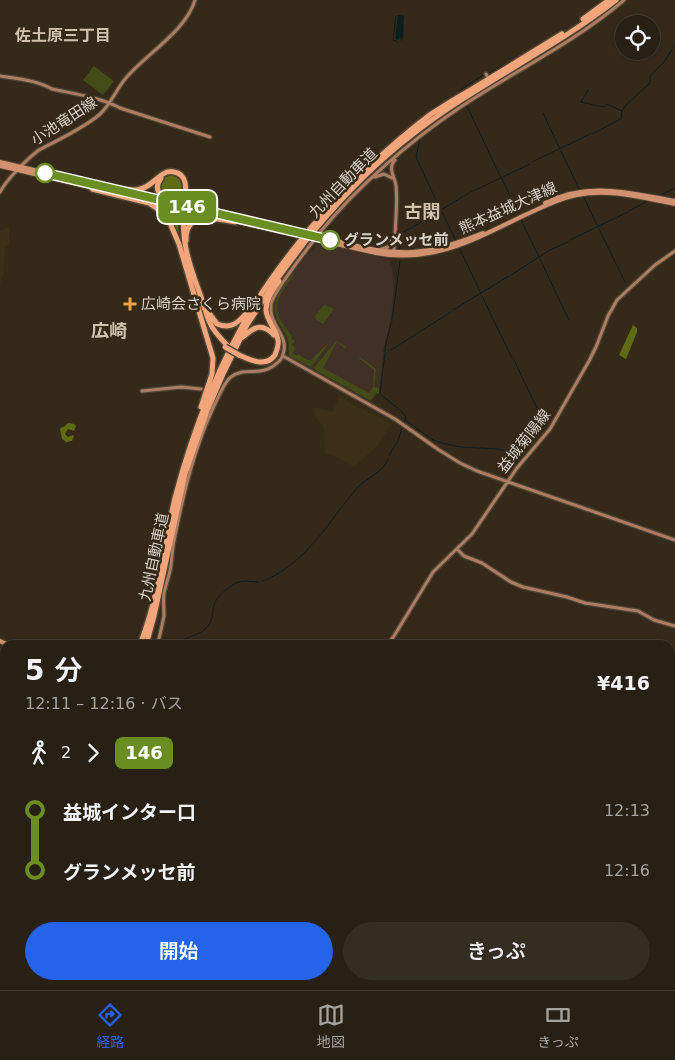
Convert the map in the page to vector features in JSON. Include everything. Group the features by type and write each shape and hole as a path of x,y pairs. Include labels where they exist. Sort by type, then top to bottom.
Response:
{"highway":[{"name":"九州自動車道","path":"141,640 157,588 174,500 203,410 219,372 256,302 276,272 340,194 389,148 433,113 542,47 609,0"},
{"name":"九州自動車道","path":"311,231 345,195 414,133 468,96 544,50 616,0"},
{"path":"105,187 141,189 153,183 163,173 172,171 179,174 184,179 186,189 182,213 187,262"},
{"path":"184,200 184,187 180,178 176,174 171,173 163,176 158,185 161,195 167,200 194,206 198,209"},
{"path":"91,187 92,189 149,203 162,212 170,223 187,262 210,329 226,346 249,360 267,361 276,353 278,339 268,320 268,302 302,242"},
{"path":"187,262 186,237 191,223 199,218 235,222"},
{"name":"九州自動車道","path":"147,640 194,444 215,391 247,325 302,242"},
{"path":"199,300 217,324 226,327 238,322 256,302"},
{"path":"190,446 212,374 213,358 199,300"},
{"path":"239,343 250,331 259,327 271,332 276,342 276,348 272,354 264,359 252,359 239,354"}],"main road":[{"name":"熊本益城大津線","path":"0,164 235,222 398,256 425,255 456,247 549,204 580,194 598,192 675,202"},
{"name":"熊本益城大津線","path":"19,169 105,187 363,248 394,252 424,251 448,246 486,231 566,194 580,191 613,190 675,202"}],"street":[{"name":"小池竜田線","path":"0,192 29,157 100,115 126,78 184,21 193,6 194,0"},
{"path":"158,640 164,614 164,595 181,506 196,452 214,406 230,377 242,372 266,371 283,356 283,338 273,319 271,304 311,244 334,216 371,179 436,122 493,85 563,44 599,20 624,0"},
{"path":"0,76 28,80 52,89 95,98 210,137"},
{"path":"363,248 386,249 395,240 396,190 391,171 392,164 404,150"},
{"path":"385,166 393,178"},
{"path":"371,179 384,174 393,178"},
{"path":"393,241 394,252 398,256"},
{"name":"益城菊陽線","path":"391,640 433,572 472,534 506,482 559,416 596,347 608,316 617,300 655,265 675,251"},
{"path":"386,255 394,252"},
{"path":"283,356 395,419 439,450 478,472 675,540"},
{"path":"142,391 181,387 201,389"},
{"path":"457,550 464,556 482,563 511,582 523,587 585,603 638,611 654,620 675,626"}],"shaded area":[{"path":"398,15 404,16 403,39 401,41 400,37 399,40 395,39"},
{"path":"8,227 9,245 5,246 3,275 0,284 0,231"},
{"path":"318,243 390,261 394,285 391,319 384,346 379,394 371,401 289,356 288,341 274,313 273,304 278,293 295,269"},
{"path":"339,396 391,423 379,444 354,467 341,459 325,453 324,427 315,416 314,407 333,412"}],"green space":[{"path":"94,66 114,81 103,95 83,80"},
{"path":"172,175 181,182 180,201 161,192 160,188 163,178"},
{"path":"151,202 179,209 179,238 171,224"},
{"path":"293,273 281,294 277,311 280,320 292,337 291,339 295,341 292,345 296,348 293,353 311,360 332,339 311,367 289,356 289,344 286,334 276,316 275,302 277,296"},
{"path":"324,305 334,309 323,324 316,320 315,316"},
{"path":"633,325 637,328 637,332 626,359 619,355"},
{"path":"336,341 346,347 337,342 323,368 369,393 373,387 374,370 360,357 376,369 374,387 379,388 379,393 375,394 371,401 315,370 314,368"},
{"path":"68,423 76,426 74,431 68,429 65,434 68,437 74,436 72,441 66,442 62,439 60,429"}],"waterway":[{"path":"396,16 393,40 398,42"},
{"path":"651,75 664,62 675,45"},
{"path":"488,74 503,65"},
{"path":"459,91 483,75"},
{"path":"592,134 621,119 622,111 626,105 649,84 650,76"},
{"path":"588,90 581,102 603,107 607,104 622,111"},
{"path":"467,106 501,178"},
{"path":"543,113 560,149"},
{"path":"532,162 590,134"},
{"path":"420,139 416,157 441,211"},
{"path":"561,151 579,189"},
{"path":"471,192 530,164"},
{"path":"502,179 518,213"},
{"path":"661,195 675,188"},
{"path":"413,227 469,193"},
{"path":"583,196 598,227"},
{"path":"629,211 648,201"},
{"path":"442,212 456,241"},
{"path":"570,240 628,212"},
{"path":"521,220 539,257"},
{"path":"400,249 398,241 400,236 411,228"},
{"path":"599,229 625,282"},
{"path":"511,275 550,250 568,242"},
{"path":"460,249 481,294"},
{"path":"540,259 569,320"},
{"path":"380,393 385,347 392,320 400,261"},
{"path":"453,310 509,276"},
{"path":"482,296 512,358"},
{"path":"391,350 451,312"},
{"path":"514,360 546,427"},
{"path":"381,395 400,410"},
{"path":"401,411 406,417 404,423"},
{"path":"405,420 433,440 460,447 499,449 519,459"},
{"path":"389,455 398,441 402,428"},
{"path":"263,581 292,564 304,553 357,488 383,468 388,459"},
{"path":"182,640 207,627 211,621 215,602 228,588 241,581 258,582"}],"bus line":[{"name":"146","path":"45,173 330,240"}],"place":[{"name":"グランメッセ前","path":"330,240"},
{"name":"広崎会さくら病院","path":"130,304"}],"district":[{"name":"佐土原三丁目","path":"63,35"},
{"name":"古閑","path":"422,212"},
{"name":"広崎","path":"109,331"}]}
